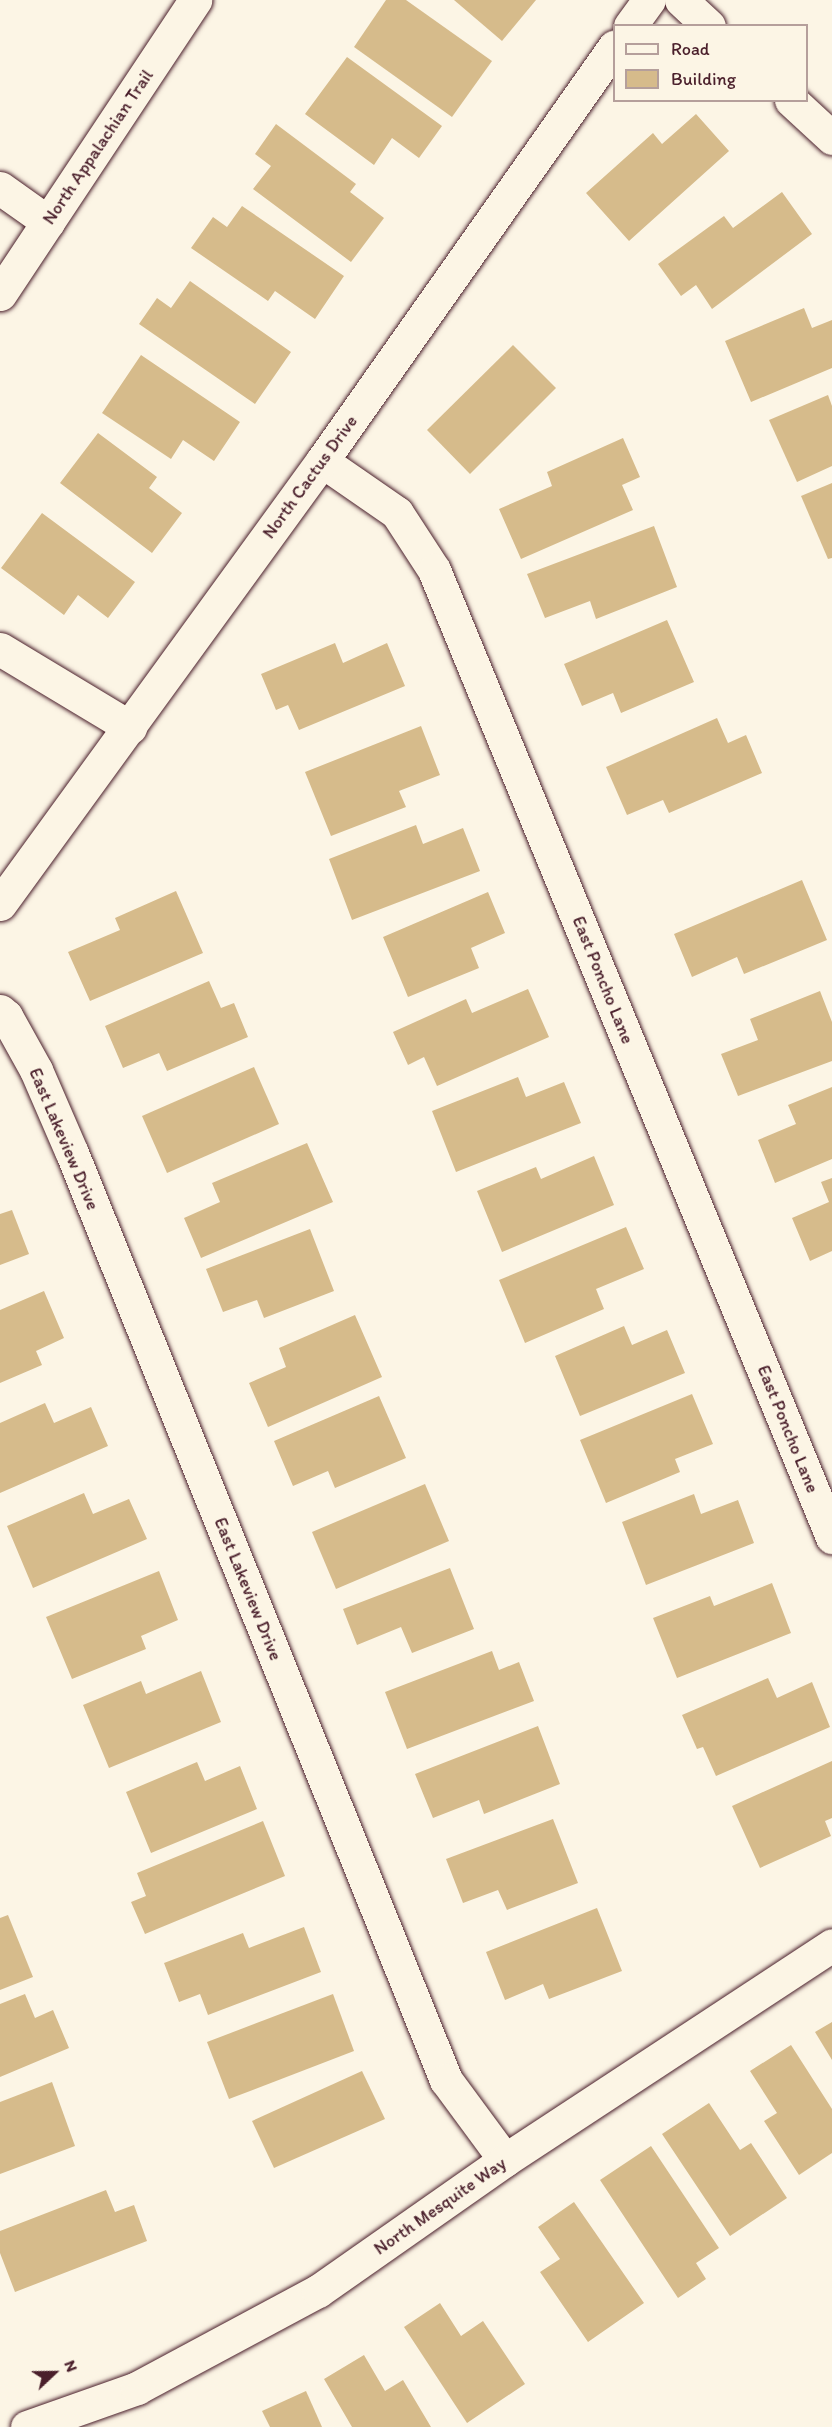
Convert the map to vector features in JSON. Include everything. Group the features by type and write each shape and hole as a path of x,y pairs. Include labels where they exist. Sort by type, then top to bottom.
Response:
{"street":[{"name":"North Appalachian Trail","path":"0,294 195,0"},
{"path":"631,24 649,0"},
{"path":"681,0 707,24"},
{"name":"North Cactus Drive","path":"0,904 322,461 613,50"},
{"path":"792,102 832,138"},
{"path":"0,188 48,222"},
{"name":"East Poncho Lane","path":"322,461 397,513 434,570 832,1537"},
{"path":"0,649 130,727"},
{"name":"East Lakeview Drive","path":"0,1011 6,1016 36,1070 72,1153 446,2080 505,2160"},
{"name":"North Mesquite Way","path":"27,2427 137,2388 318,2291 505,2160 832,1945"},
{"path":"0,2422 17,2427"}],"building":[{"path":"386,0 406,0 492,61 452,117 354,47"},
{"path":"454,0 536,0 502,41"},
{"path":"347,57 442,126 419,158 392,138 374,165 305,114"},
{"path":"696,114 729,151 629,241 586,193 653,133 662,144"},
{"path":"276,124 356,184 350,192 384,218 351,262 253,189 271,166 255,154"},
{"path":"782,192 812,234 712,309 696,285 681,296 658,264 724,216 733,228"},
{"path":"242,206 344,276 315,319 275,291 268,301 191,248 213,217 227,227"},
{"path":"190,281 291,352 255,404 139,324 157,298 171,308"},
{"path":"804,308 812,328 832,320 832,368 751,402 725,341"},
{"path":"513,345 556,388 470,474 427,430"},
{"path":"141,355 240,422 214,461 183,440 171,459 102,413"},
{"path":"828,395 832,406 832,466 797,482 769,420"},
{"path":"98,433 157,477 149,488 182,513 152,553 60,483"},
{"path":"623,438 640,477 622,485 633,510 521,559 499,509 552,486 547,472"},
{"path":"832,483 832,558 828,559 801,496"},
{"path":"42,513 135,582 108,618 78,595 64,615 1,568"},
{"path":"654,526 677,587 596,619 590,601 545,618 527,574"},
{"path":"667,620 694,682 621,713 613,693 582,706 564,664"},
{"path":"335,643 343,663 387,643 405,686 299,730 288,705 276,710 261,674"},
{"path":"717,718 728,743 746,735 762,773 669,813 663,800 627,815 606,767"},
{"path":"421,726 440,775 399,791 406,807 331,836 305,772"},
{"path":"416,825 423,844 463,828 480,871 352,920 329,859"},
{"path":"802,880 827,940 744,974 737,957 692,977 674,934"},
{"path":"176,891 203,953 90,1001 68,952 120,930 115,918"},
{"path":"488,892 505,933 471,948 479,968 408,997 383,937"},
{"path":"209,981 221,1008 234,1003 248,1037 167,1071 159,1053 123,1068 105,1026"},
{"path":"528,989 549,1037 437,1086 424,1057 408,1065 393,1032 466,999 472,1013"},
{"path":"820,991 832,1022 832,1061 738,1096 721,1054 758,1040 750,1019"},
{"path":"254,1067 279,1124 167,1173 142,1116"},
{"path":"518,1077 526,1097 564,1082 581,1123 456,1172 432,1111"},
{"path":"832,1087 832,1159 775,1183 758,1140 796,1124 788,1105"},
{"path":"307,1143 333,1202 201,1258 184,1218 220,1202 212,1183"},
{"path":"594,1156 614,1205 502,1252 477,1191 536,1167 541,1179"},
{"path":"832,1178 832,1251 810,1261 792,1218 829,1202 821,1182"},
{"path":"12,1210 29,1254 0,1265 0,1214"},
{"path":"626,1227 644,1269 596,1289 604,1309 525,1343 499,1280"},
{"path":"310,1229 334,1291 264,1318 257,1300 223,1312 206,1269"},
{"path":"44,1291 64,1338 36,1351 42,1365 0,1383 0,1310"},
{"path":"355,1315 382,1377 268,1427 249,1383 286,1367 279,1348"},
{"path":"624,1326 632,1345 667,1330 685,1373 580,1416 555,1356"},
{"path":"692,1394 713,1444 675,1459 680,1472 606,1503 580,1440"},
{"path":"379,1396 406,1458 335,1488 328,1471 293,1486 274,1441"},
{"path":"45,1403 54,1423 91,1407 108,1446 0,1493 0,1423"},
{"path":"425,1484 449,1541 336,1589 312,1532"},
{"path":"84,1493 93,1514 129,1499 147,1539 33,1588 7,1526"},
{"path":"694,1494 701,1514 738,1500 754,1543 646,1585 622,1522"},
{"path":"450,1568 474,1629 412,1653 401,1627 357,1645 343,1609"},
{"path":"159,1571 178,1620 141,1636 146,1649 72,1679 46,1617"},
{"path":"772,1583 791,1633 677,1678 653,1618 710,1596 714,1606"},
{"path":"492,1651 499,1670 519,1662 534,1701 407,1749 385,1692"},
{"path":"201,1671 221,1722 109,1768 83,1705 141,1681 146,1694"},
{"path":"768,1678 777,1698 812,1682 830,1727 716,1776 703,1747 697,1749 682,1715"},
{"path":"538,1726 560,1784 484,1814 479,1800 433,1818 415,1774"},
{"path":"832,1761 832,1818 825,1821 831,1836 760,1868 732,1806"},
{"path":"197,1762 205,1781 240,1766 257,1809 151,1853 126,1792"},
{"path":"553,1819 578,1883 507,1910 498,1890 463,1903 446,1859"},
{"path":"263,1821 285,1876 145,1934 131,1902 146,1896 137,1873"},
{"path":"597,1908 622,1971 549,1999 543,1984 505,2000 486,1952"},
{"path":"8,1915 33,1977 0,1990 0,1918"},
{"path":"304,1927 321,1972 208,2015 200,1994 179,2002 164,1963 243,1933 249,1948"},
{"path":"25,1994 35,2018 53,2010 69,2048 0,2077 0,2004"},
{"path":"333,1994 354,2051 229,2099 207,2042"},
{"path":"832,2022 832,2060 815,2032"},
{"path":"791,2045 832,2109 832,2153 799,2175 764,2121 777,2113 750,2071"},
{"path":"362,2071 385,2119 274,2168 252,2121"},
{"path":"52,2082 75,2146 0,2174 0,2102"},
{"path":"709,2103 740,2150 751,2143 787,2198 730,2236 662,2134"},
{"path":"651,2146 719,2248 696,2263 706,2279 678,2298 600,2180"},
{"path":"106,2190 115,2212 134,2205 147,2241 15,2292 0,2253 0,2231"},
{"path":"574,2202 644,2303 588,2342 540,2272 560,2259 538,2227"},
{"path":"440,2303 461,2336 483,2321 525,2384 467,2423 404,2327"},
{"path":"364,2355 385,2391 403,2380 431,2427 352,2427 324,2379"},
{"path":"306,2391 322,2427 270,2427 262,2411"}]}
